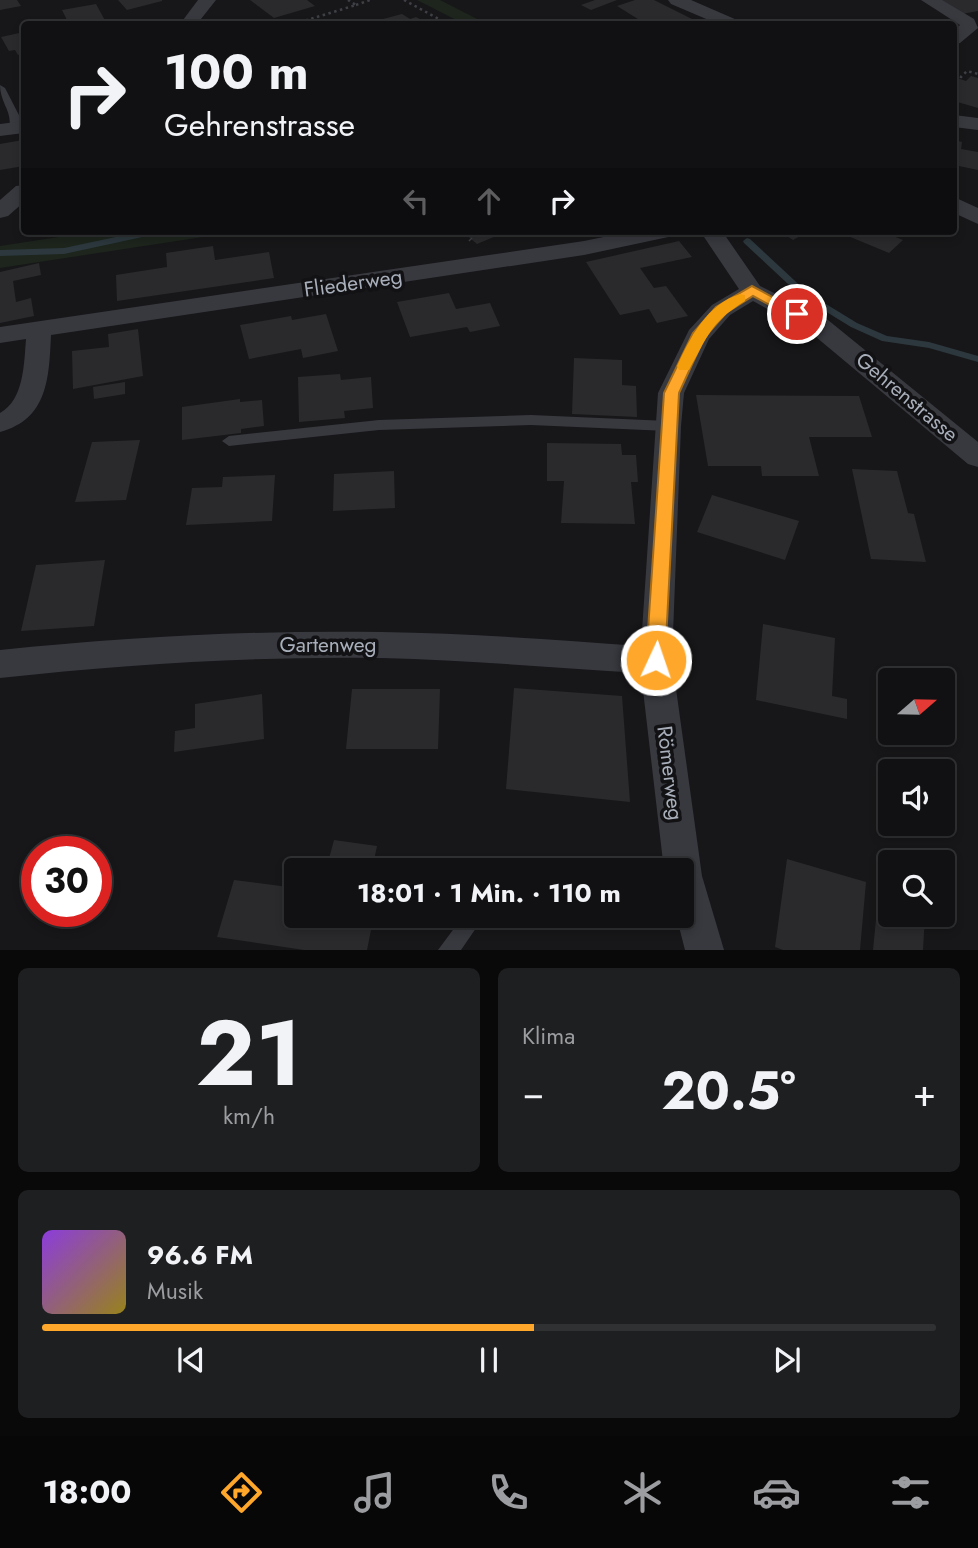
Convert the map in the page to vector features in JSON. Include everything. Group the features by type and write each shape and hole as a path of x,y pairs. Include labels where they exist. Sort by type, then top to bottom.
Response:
{"street":[{"path":"190,21 206,0"},
{"path":"677,0 724,21"},
{"path":"930,0 973,22 969,29 957,37"},
{"path":"957,121 978,124"},
{"path":"0,211 21,194"},
{"path":"957,206 978,217"},
{"name":"Fliederweg","path":"0,335 584,248 646,235"},
{"name":"Gehrenstrasse","path":"714,235 752,291 819,326 978,457"},
{"name":"Römerweg","path":"680,858 656,660 671,393 698,336 721,310 752,291"},
{"path":"0,423 15,416 26,402 39,345 39,329"},
{"name":"Gartenweg","path":"0,664 148,651 279,645 383,645 656,660"},
{"name":"Römerweg","path":"694,915 705,950"}],"lane":[{"path":"0,88 16,119 13,129"},
{"path":"229,441 379,425 531,420 668,426"},
{"path":"448,950 466,928"}],"path":[{"path":"348,0 356,5"},
{"path":"304,21 370,0"},
{"path":"404,0 442,21"},
{"path":"957,76 961,77 967,71 978,74"}],"shaded area":[{"path":"417,0 440,0 481,21 458,21"},
{"path":"72,235 216,235 0,268 0,246"}],"building":[{"path":"0,0 17,0 21,6 0,10"},
{"path":"118,0 162,0 162,1 127,10"},
{"path":"250,0 307,0 315,6 274,18"},
{"path":"595,0 617,0 591,10 581,5"},
{"path":"635,0 654,0 694,20 641,21 617,6"},
{"path":"941,0 978,0 978,11 962,14"},
{"path":"96,4 105,21 68,21 62,10"},
{"path":"402,14 410,19 416,17 423,21 375,21"},
{"path":"21,33 21,54 18,55 15,50 9,51 1,37"},
{"path":"971,76 978,78 978,108 957,102 957,78 966,81"},
{"path":"21,140 21,166 0,170 0,144"},
{"path":"957,141 962,142 961,149 978,152 978,170 957,166"},
{"path":"466,235 498,235 477,244"},
{"path":"785,235 802,235 793,240"},
{"path":"846,235 891,235 903,240 889,253"},
{"path":"679,241 692,257 640,268 654,288 666,286 688,316 657,323 649,309 620,315 586,262"},
{"path":"213,246 215,260 269,252 274,278 117,301 116,275 167,267 166,253"},
{"path":"39,263 41,275 13,281 16,302 31,298 34,316 0,323 0,272"},
{"path":"449,293 456,309 490,303 500,326 470,332 467,327 410,337 397,302"},
{"path":"326,314 338,351 303,358 301,349 249,359 240,325 291,316 292,320"},
{"path":"138,329 143,376 73,389 72,351 109,347 108,334"},
{"path":"574,358 622,360 622,385 636,386 637,417 572,414"},
{"path":"340,374 341,380 371,377 373,408 344,411 345,418 299,422 298,377"},
{"path":"125,382 125,394 94,399 93,387"},
{"path":"696,395 859,396 872,437 809,437 819,476 762,476 761,466 708,466"},
{"path":"240,399 240,402 262,400 264,426 241,429 241,433 182,440 182,407"},
{"path":"140,440 126,500 75,502 92,442"},
{"path":"547,443 621,444 622,455 636,455 638,482 631,482 635,524 561,523 564,481 547,481"},
{"path":"852,469 897,471 908,513 914,514 926,562 871,559"},
{"path":"394,471 395,508 333,511 334,474"},
{"path":"275,475 272,521 186,525 192,488 222,487 223,477"},
{"path":"712,495 799,521 785,560 697,532"},
{"path":"105,560 94,626 21,631 36,565"},
{"path":"763,624 835,638 832,696 847,699 847,719 756,700"},
{"path":"514,688 622,696 630,802 506,789"},
{"path":"352,689 440,689 438,749 346,749"},
{"path":"262,694 264,739 174,752 175,731 195,728 195,704"},
{"path":"334,840 377,846 374,858 329,858"},
{"path":"787,859 866,882 860,950 783,950 775,947"},
{"path":"234,880 284,886 284,928 371,928 367,950 304,950 217,937"},
{"path":"878,899 878,927 924,927 923,950 873,950"}],"waterway":[{"path":"0,253 64,251 138,235"},
{"path":"747,241 805,295 854,325 885,339 929,345 978,359"}],"slow traffic":[{"path":"684,366 698,336 721,310 740,298"}],"route":[{"path":"656,660 671,393 698,336 721,310 752,291 797,314"}]}
